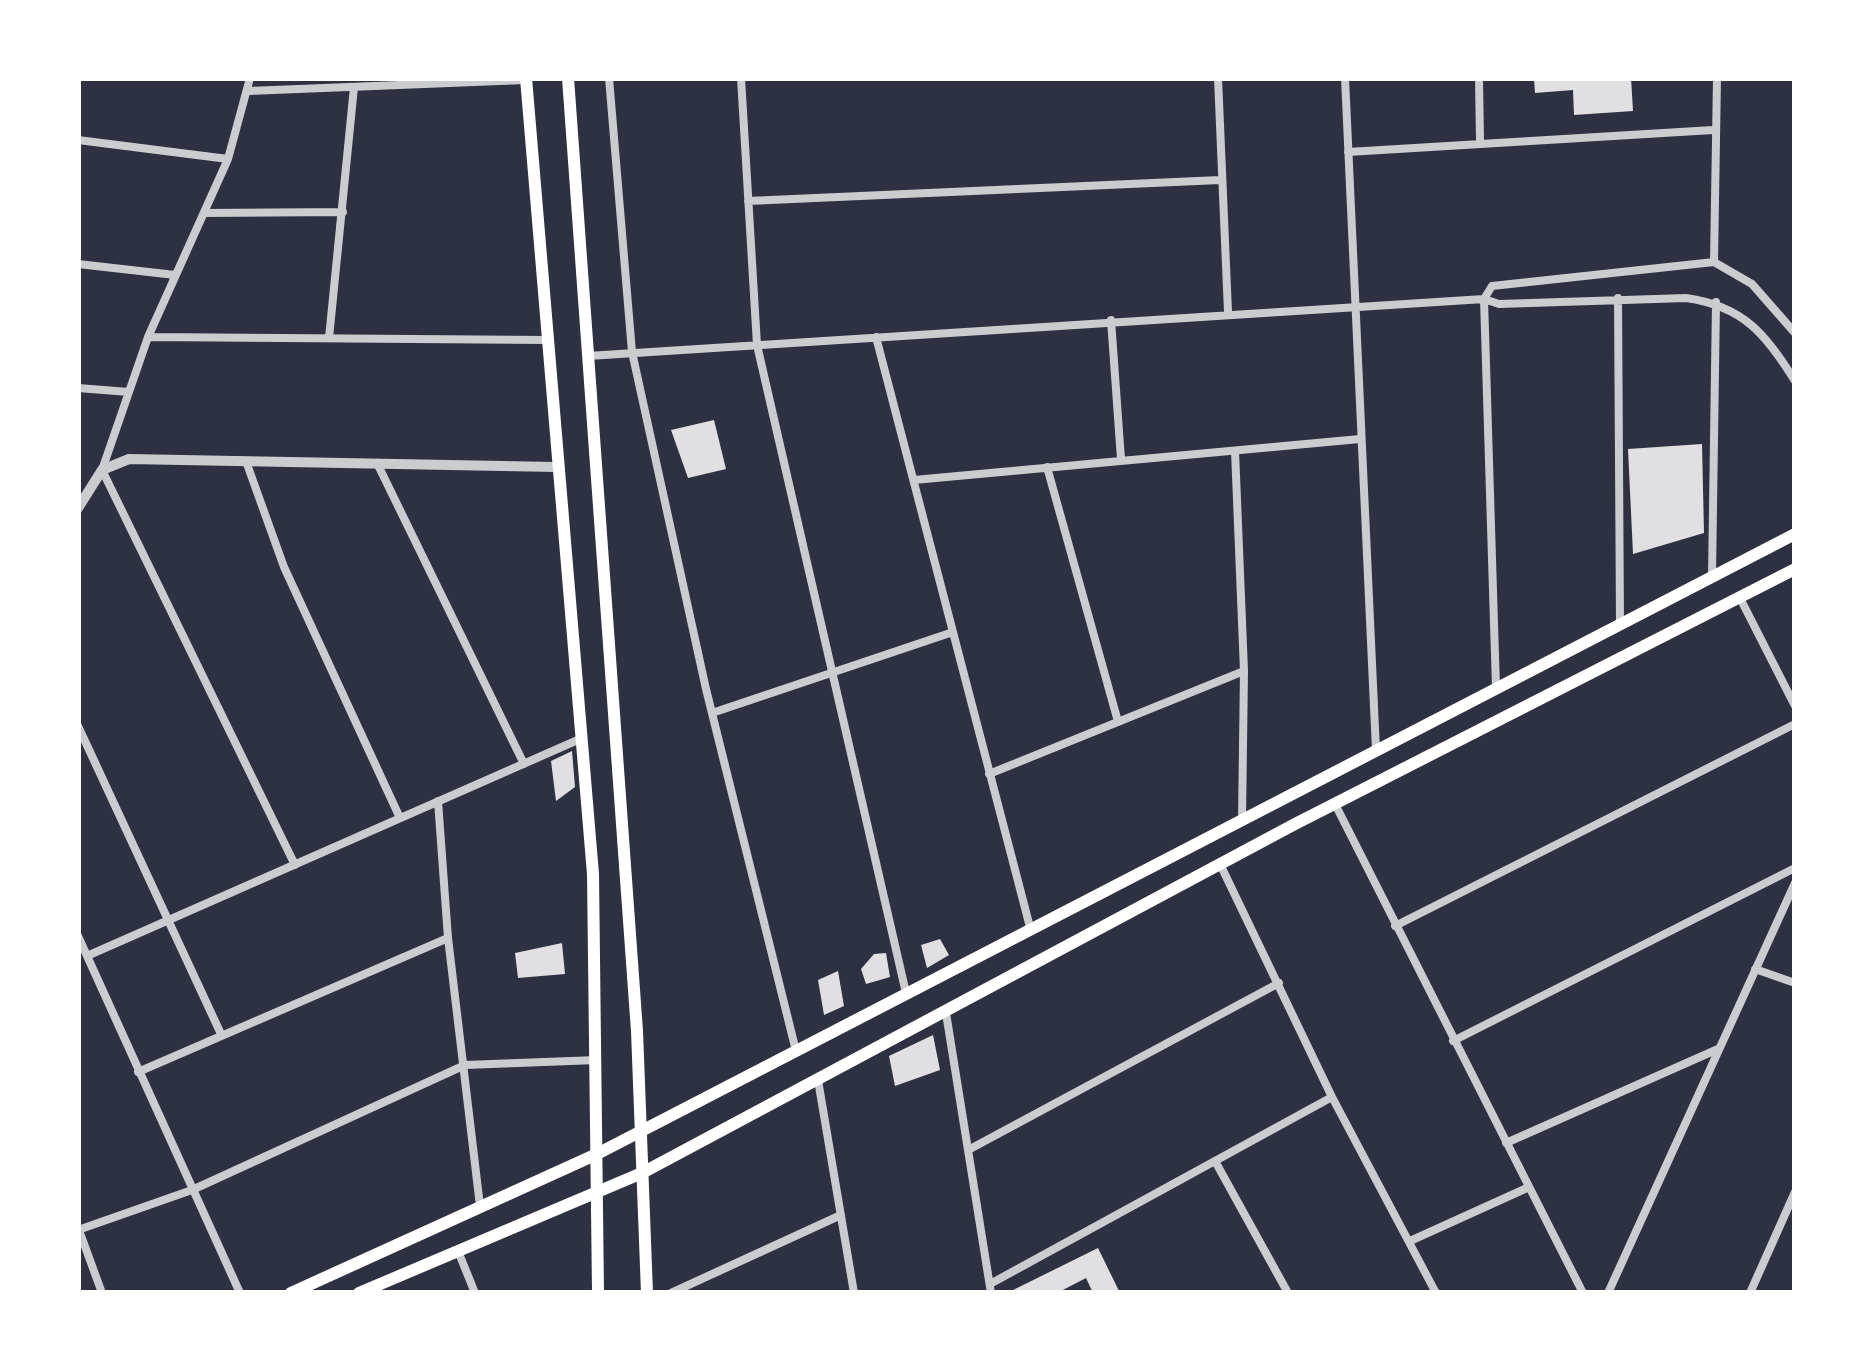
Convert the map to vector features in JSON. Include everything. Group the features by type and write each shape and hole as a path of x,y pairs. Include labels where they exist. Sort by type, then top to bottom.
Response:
{"main road":[{"path":"568,78 638,1031 646,1293"},
{"path":"526,79 593,874 598,1293"},
{"path":"291,1293 639,1133 1795,534"},
{"path":"359,1293 642,1172 1295,824 1795,569"},
{"path":"1283,799 1295,824"},
{"path":"381,1252 393,1278"}],"street":[{"path":"78,508 102,470 148,337 228,159 250,78"},
{"path":"609,78 632,352 712,713 796,1052"},
{"path":"741,78 757,345 906,994"},
{"path":"1218,78 1228,312"},
{"path":"1346,78 1376,750"},
{"path":"1479,78 1480,141"},
{"path":"1714,262 1717,78"},
{"path":"248,91 526,79"},
{"path":"329,338 354,87"},
{"path":"1348,152 1713,130"},
{"path":"78,140 228,159"},
{"path":"748,201 1220,180"},
{"path":"204,213 343,212"},
{"path":"1496,688 1484,299 1492,286 1714,262 1752,284 1795,333"},
{"path":"78,264 175,275"},
{"path":"585,356 1228,312 1484,299 1498,304 1618,298 1716,302 1757,325 1795,381"},
{"path":"1618,298 1620,624"},
{"path":"1712,576 1716,302"},
{"path":"1111,320 1121,459"},
{"path":"148,337 546,340"},
{"path":"876,337 1031,931"},
{"path":"78,388 129,392"},
{"path":"914,480 1360,439"},
{"path":"1235,451 1244,671 1242,820"},
{"path":"102,470 129,459 556,467"},
{"path":"377,462 524,764"},
{"path":"248,464 284,567 400,818"},
{"path":"1047,467 1117,718"},
{"path":"102,470 295,865"},
{"path":"1739,597 1795,706"},
{"path":"712,713 953,632"},
{"path":"989,774 1117,718 1244,671"},
{"path":"1395,926 1795,724"},
{"path":"78,726 221,1034"},
{"path":"87,956 580,739"},
{"path":"438,801 448,938 481,1207"},
{"path":"1335,804 1583,1293"},
{"path":"1220,864 1332,1097 1436,1293"},
{"path":"1453,1041 1795,868"},
{"path":"1608,1293 1795,883"},
{"path":"78,936 240,1293"},
{"path":"138,1072 448,938"},
{"path":"1755,969 1795,983"},
{"path":"970,1150 1279,983"},
{"path":"946,1013 991,1289 1332,1097"},
{"path":"1506,1144 1721,1047"},
{"path":"102,1293 78,1229 192,1190 465,1065 598,1060"},
{"path":"818,1079 854,1293"},
{"path":"1215,1162 1288,1293"},
{"path":"1410,1241 1527,1188"},
{"path":"1750,1293 1795,1192"},
{"path":"671,1293 841,1215"},
{"path":"458,1251 476,1293"}],"building":[{"path":"1534,78 1631,78 1633,111 1574,115 1573,90 1535,93"},
{"path":"714,420 726,469 688,478 671,430"},
{"path":"1702,444 1704,533 1633,554 1628,449"},
{"path":"572,751 575,787 556,801 551,761"},
{"path":"940,939 949,955 927,968 921,945"},
{"path":"562,943 565,974 518,978 515,953"},
{"path":"886,953 890,977 866,984 861,969 874,954"},
{"path":"838,971 844,1006 824,1015 818,980"},
{"path":"933,1035 940,1070 895,1086 889,1056"},
{"path":"1098,1248 1120,1293 1093,1293 1086,1278 1057,1293 1007,1293"}]}
